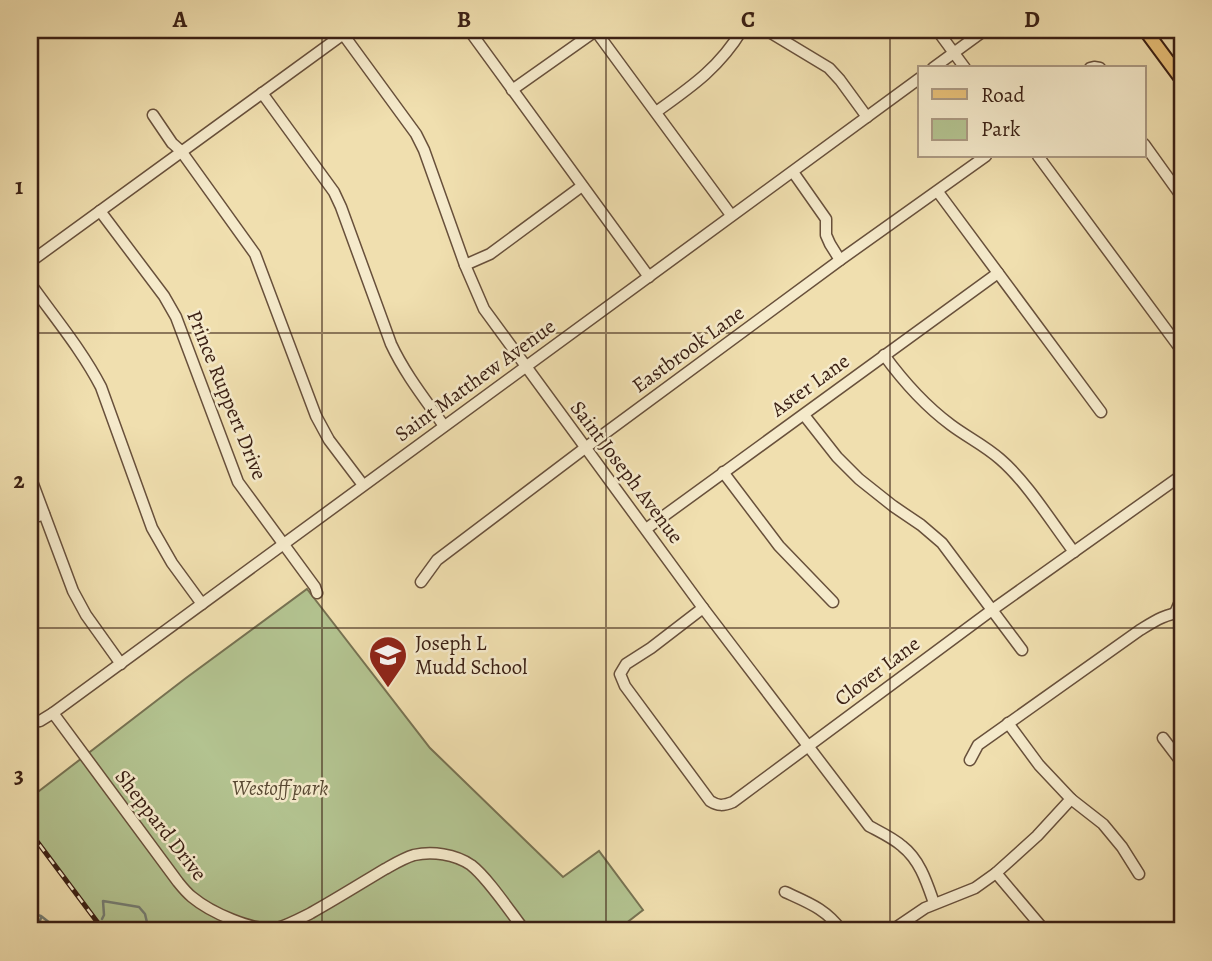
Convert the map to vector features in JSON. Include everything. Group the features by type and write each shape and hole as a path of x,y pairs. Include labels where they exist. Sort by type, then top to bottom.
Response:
{"main road":[{"path":"1146,30 1177,61 1182,80"},
{"path":"1174,931 1182,925"}],"street":[{"path":"469,30 649,277"},
{"path":"512,90 596,30 731,215"},
{"path":"656,112 699,81 718,63 742,30"},
{"path":"766,30 829,68 867,117"},
{"path":"937,30 964,66"},
{"path":"936,66 985,30"},
{"path":"30,262 344,31"},
{"name":"Saint Joseph Avenue","path":"344,31 416,134 484,309 703,608 869,826 902,845 911,854 934,903"},
{"name":"Saint Matthew Avenue","path":"30,722 40,721 52,713 918,79"},
{"path":"262,93 334,192 391,344 408,376 444,426"},
{"path":"153,116 255,254 316,416 329,440 363,485"},
{"path":"1146,147 1182,197"},
{"name":"Eastbrook Lane","path":"421,582 437,560 585,448 983,158"},
{"path":"1039,158 1182,349"},
{"path":"793,172 826,219 830,244 840,260"},
{"path":"465,265 490,254 582,186"},
{"path":"938,191 1101,412"},
{"name":"Prince Ruppert Drive","path":"100,211 164,296 176,317 239,482 317,593"},
{"name":"Aster Lane","path":"646,529 998,273"},
{"path":"30,283 94,374 152,528 172,563 202,604"},
{"path":"884,355 904,382 928,407 985,447 1012,470 1074,552"},
{"path":"804,415 837,457 859,479 942,543 1022,650"},
{"path":"723,472 779,546 833,602"},
{"name":"Clover Lane","path":"703,608 626,664 620,674 625,686 710,801 718,806 733,802 992,610 1182,475"},
{"path":"30,476 73,591 121,663"},
{"path":"30,519 44,514"},
{"path":"970,760 978,745 1140,630 1159,618 1179,613 1182,597"},
{"name":"Sheppard Drive","path":"52,713 178,882 192,897 230,919 250,926 275,928 312,912 413,855 431,853 448,855 471,865 525,931"},
{"path":"1008,723 1039,765 1071,799 1103,824 1139,874"},
{"path":"1163,738 1182,763"},
{"path":"891,931 934,903 975,888 996,873 1071,799"},
{"path":"996,873 1045,931"},
{"path":"785,892 821,909 842,931"}],"green space":[{"name":"Westoff park","path":"307,589 430,748 563,877 599,851 643,910 616,931 103,931 30,832 30,798"}],"waterway":[{"path":"102,919 103,901 139,907 145,914 149,931"},
{"path":"30,913 41,916 60,931"},
{"path":"37,928 41,918"},
{"path":"75,931 96,926"}],"railway":[{"path":"30,832 104,931"}],"place":[{"name":"Joseph L Mudd School","path":"388,689"}]}
